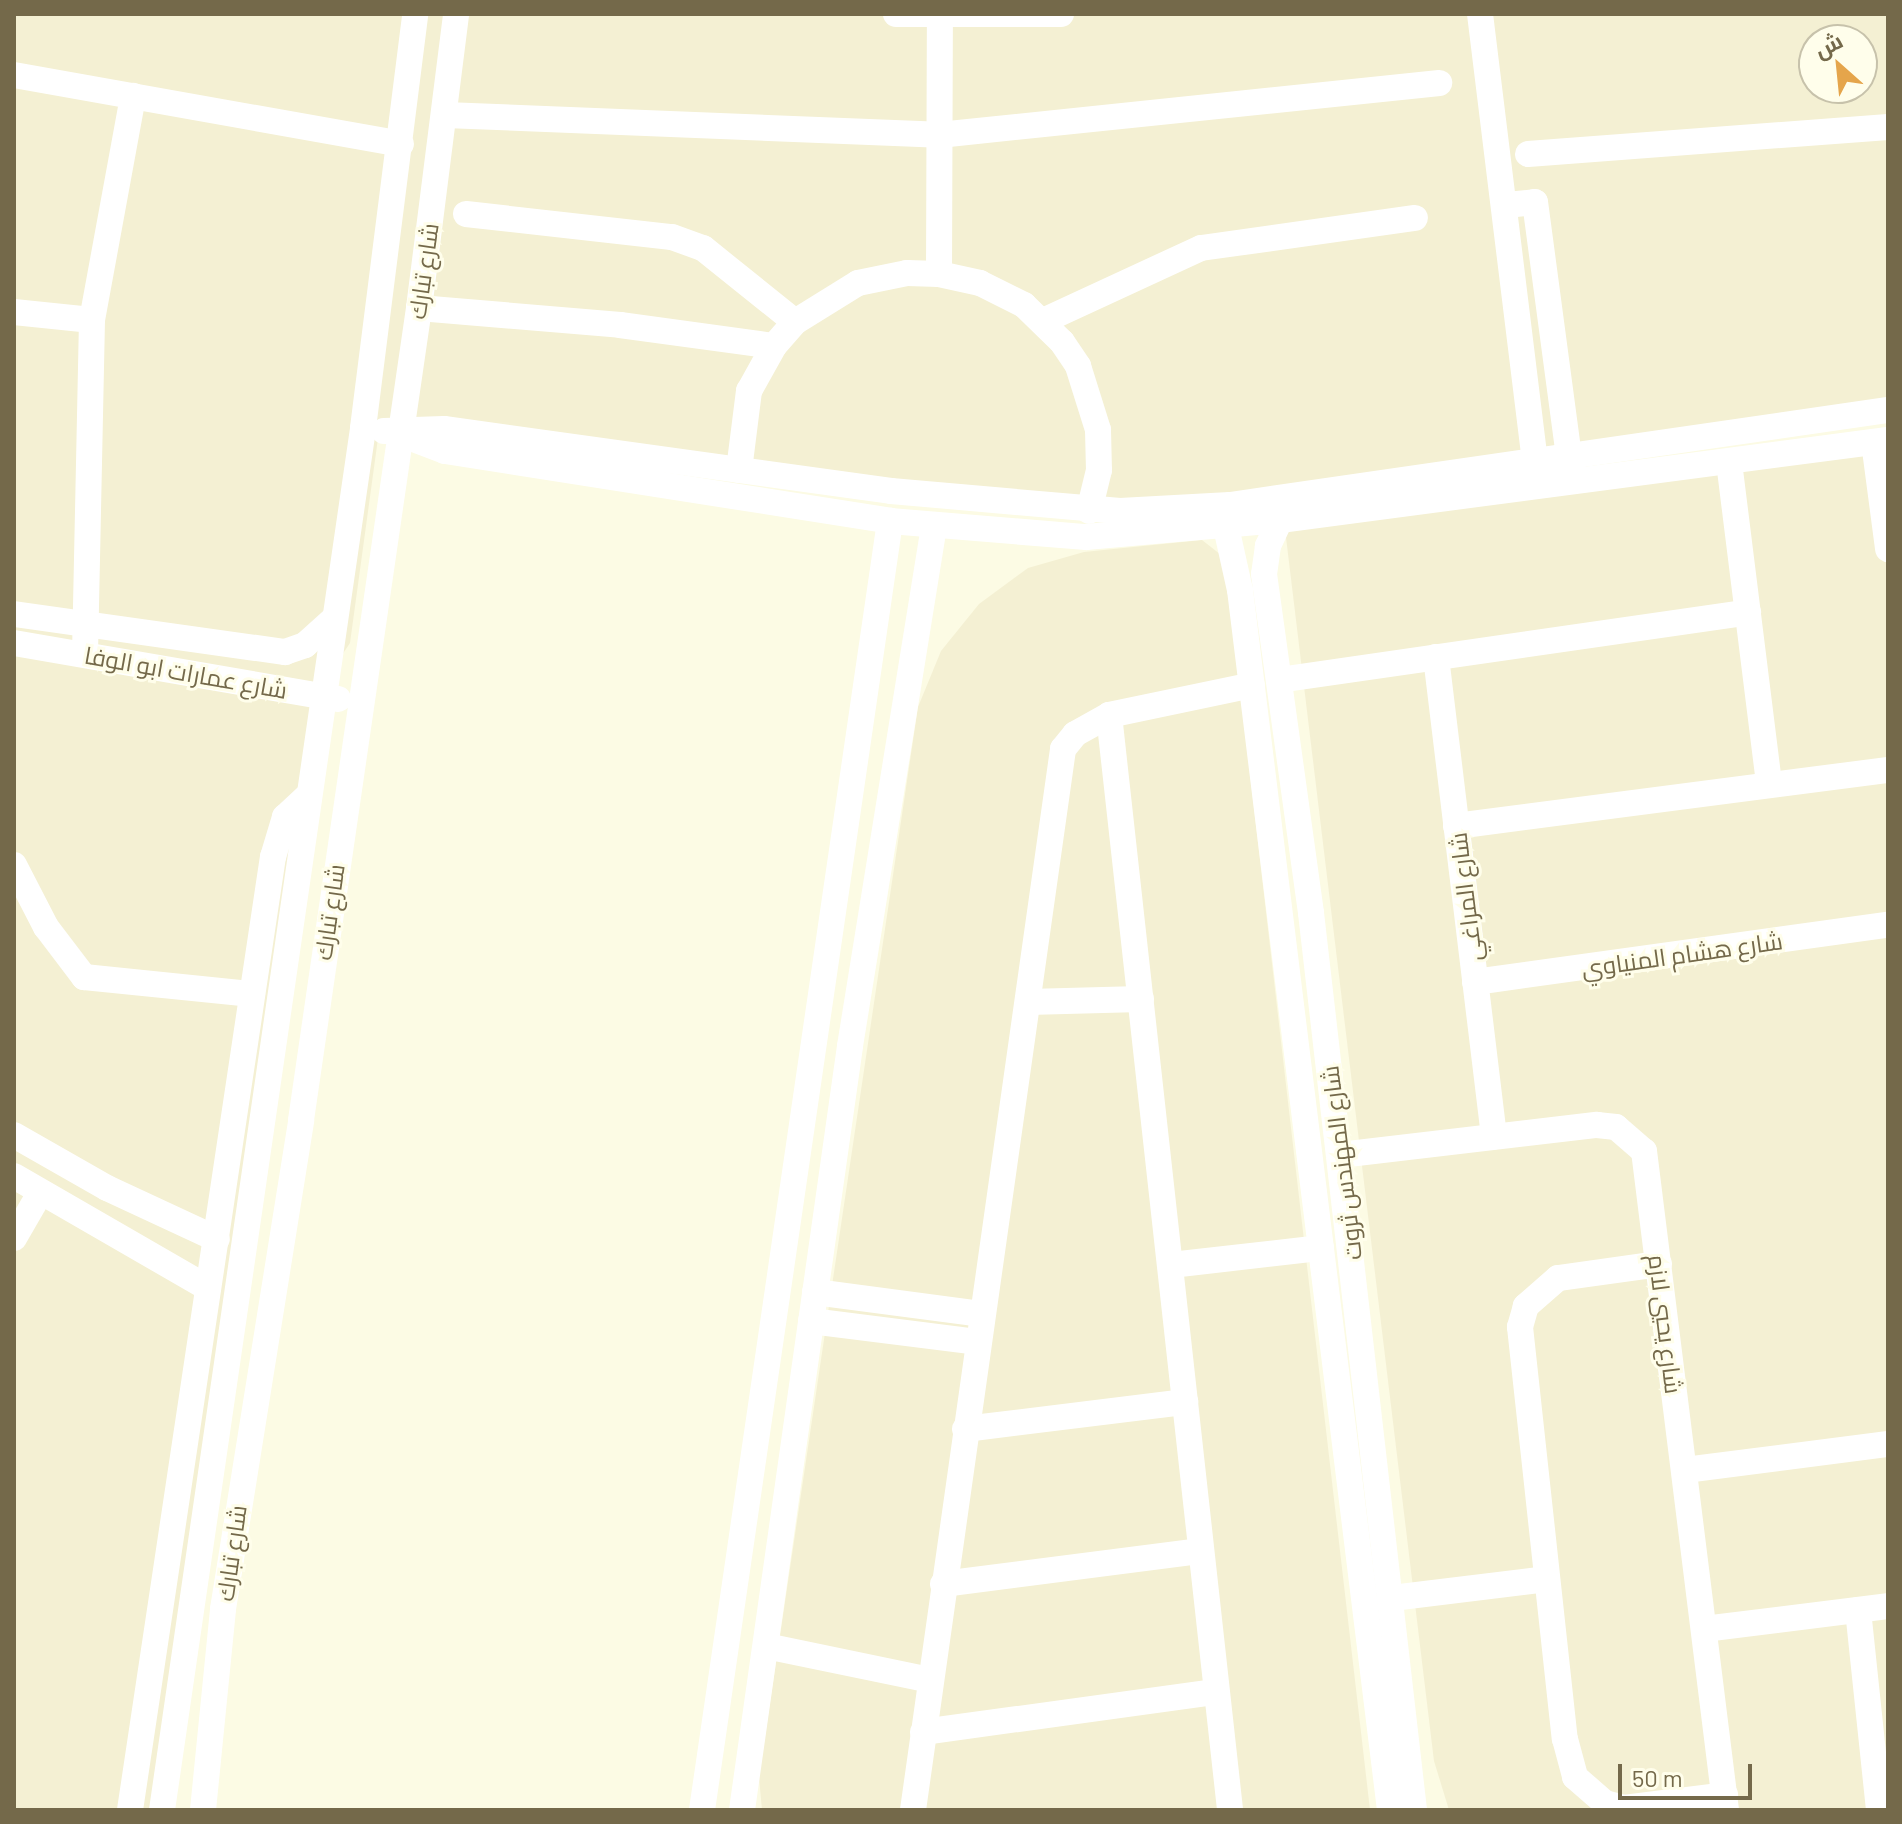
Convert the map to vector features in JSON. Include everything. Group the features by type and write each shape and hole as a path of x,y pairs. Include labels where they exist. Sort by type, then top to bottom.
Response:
{"street":[{"name":"شارع تبارك","path":"162,1810 321,695 363,428 394,205 415,14"},
{"name":"شارع تبارك","path":"203,1810 223,1609 301,1120 357,703 419,308 456,14"},
{"path":"896,14 1061,14"},
{"path":"1480,14 1507,205 1539,486"},
{"path":"939,274 940,16"},
{"path":"14,75 401,144"},
{"path":"445,115 939,135 1439,83"},
{"path":"85,654 92,320 133,96"},
{"path":"1528,154 1888,127"},
{"path":"1507,205 1535,202 1572,482"},
{"path":"394,205 432,209"},
{"path":"466,214 672,237 703,248 795,322"},
{"path":"1043,321 1201,248 1415,218"},
{"path":"739,470 742,416 774,346 795,322 858,283 907,273 939,274 1003,293 1043,321 1062,342 1089,391 1098,430 1099,470 1089,511"},
{"path":"419,308 620,325 774,346"},
{"path":"14,312 92,320"},
{"path":"363,428 398,433 445,451 890,521 1086,537 1223,516 1535,458 1888,410"},
{"path":"398,433 444,429 739,470 1089,511 1280,520 1881,441 1888,549"},
{"path":"1729,462 1769,785"},
{"name":"شارع المهندس ثروت","path":"1223,516 1237,576 1252,685 1390,1810"},
{"name":"شارع المهندس ثروت","path":"1280,520 1268,546 1264,574 1340,1155 1414,1810"},
{"path":"702,1810 890,521"},
{"path":"742,1810 815,1292 934,526"},
{"path":"1237,576 1264,574"},
{"path":"1279,680 1748,612"},
{"name":"شارع عمارات ابو الوفا","path":"14,614 285,652 305,645 335,618"},
{"name":"شارع عمارات ابو الوفا","path":"14,643 357,703"},
{"name":"شارع المراغي","path":"1436,657 1494,1137"},
{"path":"913,1810 1060,759 1075,734 1109,715 1252,685"},
{"path":"1109,715 1230,1810"},
{"path":"1456,826 1888,770"},
{"path":"130,1810 252,994 280,829 292,808 309,795"},
{"path":"14,865 46,927 84,977 252,994"},
{"name":"شارع هشام المنياوي","path":"1475,982 1888,925"},
{"path":"1028,1002 1141,999"},
{"name":"شارع يحيي لازم","path":"1340,1155 1597,1125 1616,1127 1632,1136 1644,1151 1726,1802"},
{"path":"14,1135 107,1188 217,1239"},
{"path":"14,1176 208,1288"},
{"path":"14,1238 40,1193"},
{"path":"1315,1198 1344,1194"},
{"path":"1171,1265 1321,1248"},
{"path":"1659,1264 1558,1278 1526,1306 1521,1348 1565,1739 1575,1777 1605,1803 1624,1808 1726,1802"},
{"path":"815,1292 981,1314"},
{"path":"811,1321 977,1342"},
{"path":"965,1429 1185,1402"},
{"path":"1685,1470 1888,1444"},
{"path":"742,1533 781,1540"},
{"path":"943,1584 1201,1551"},
{"path":"1392,1598 1547,1579"},
{"path":"1704,1629 1888,1606"},
{"path":"1858,1610 1882,1777 1879,1810"},
{"path":"766,1646 930,1680"},
{"path":"923,1732 1215,1692"}],"shaded area":[{"path":"14,14 1888,14 1888,413 1131,523 379,431 350,643 334,667 174,1810 14,1810"},
{"path":"1888,445 1888,1810 1449,1810 1434,1761 1285,529"},
{"path":"1202,540 1225,558 1370,1810 762,1810 759,1777 918,707 941,651 979,604 1028,568 1084,552"}]}
